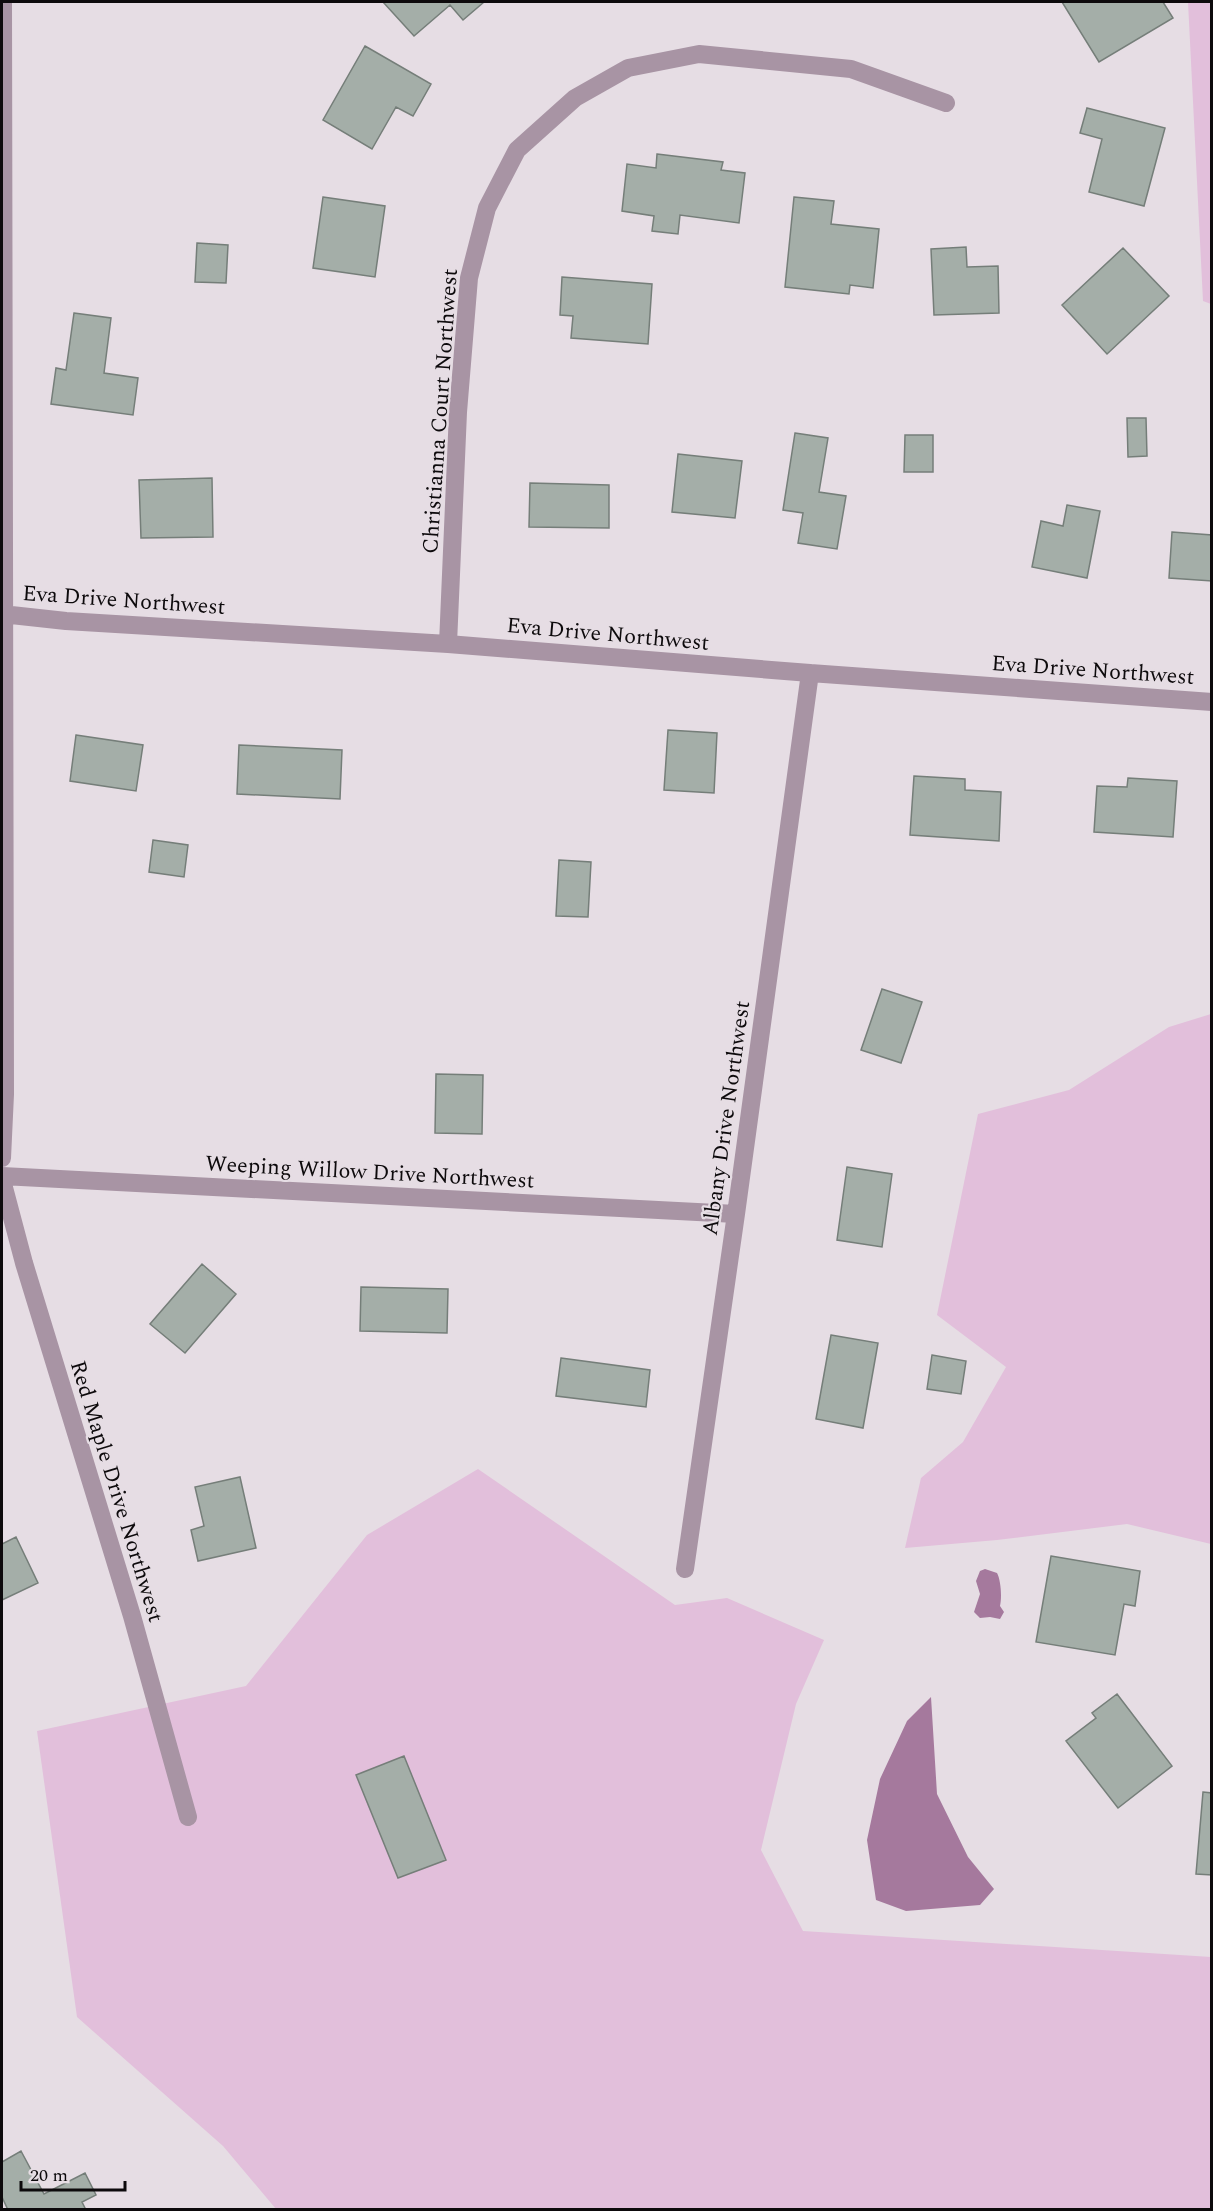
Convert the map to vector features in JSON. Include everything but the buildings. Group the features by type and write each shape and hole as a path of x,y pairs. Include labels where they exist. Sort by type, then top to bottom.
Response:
{"street":[{"path":"2,1158 5,1094 3,2"},
{"name":"Christianna Court Northwest","path":"448,644 458,412 469,279 487,208 517,150 575,98 628,68 699,54 851,69 946,103"},
{"name":"Eva Drive Northwest","path":"3,614 66,621 448,644 810,674 1212,702"},
{"name":"Albany Drive Northwest","path":"685,1569 810,674"},
{"name":"Weeping Willow Drive Northwest","path":"2,1178 736,1214"},
{"name":"Red Maple Drive Northwest","path":"2,1178 24,1263 132,1616 188,1816"}],"shaded area":[{"path":"1188,2 1211,2 1211,304 1203,301"},
{"path":"1211,1014 1211,1544 1127,1524 997,1540 905,1548 921,1478 963,1442 1006,1367 937,1315 978,1114 1069,1090 1169,1027"},
{"path":"478,1469 675,1605 727,1598 824,1640 796,1704 761,1850 803,1931 1211,1957 1211,2209 276,2209 223,2146 77,2017 37,1731 246,1686 367,1535"},
{"path":"985,1569 997,1573 998,1576 1001,1589 1000,1606 1004,1612 1000,1619 980,1618 974,1612 980,1594 976,1581 980,1571"},
{"path":"931,1697 937,1794 968,1857 994,1889 980,1905 906,1911 876,1900 867,1840 880,1779 907,1721"}]}
